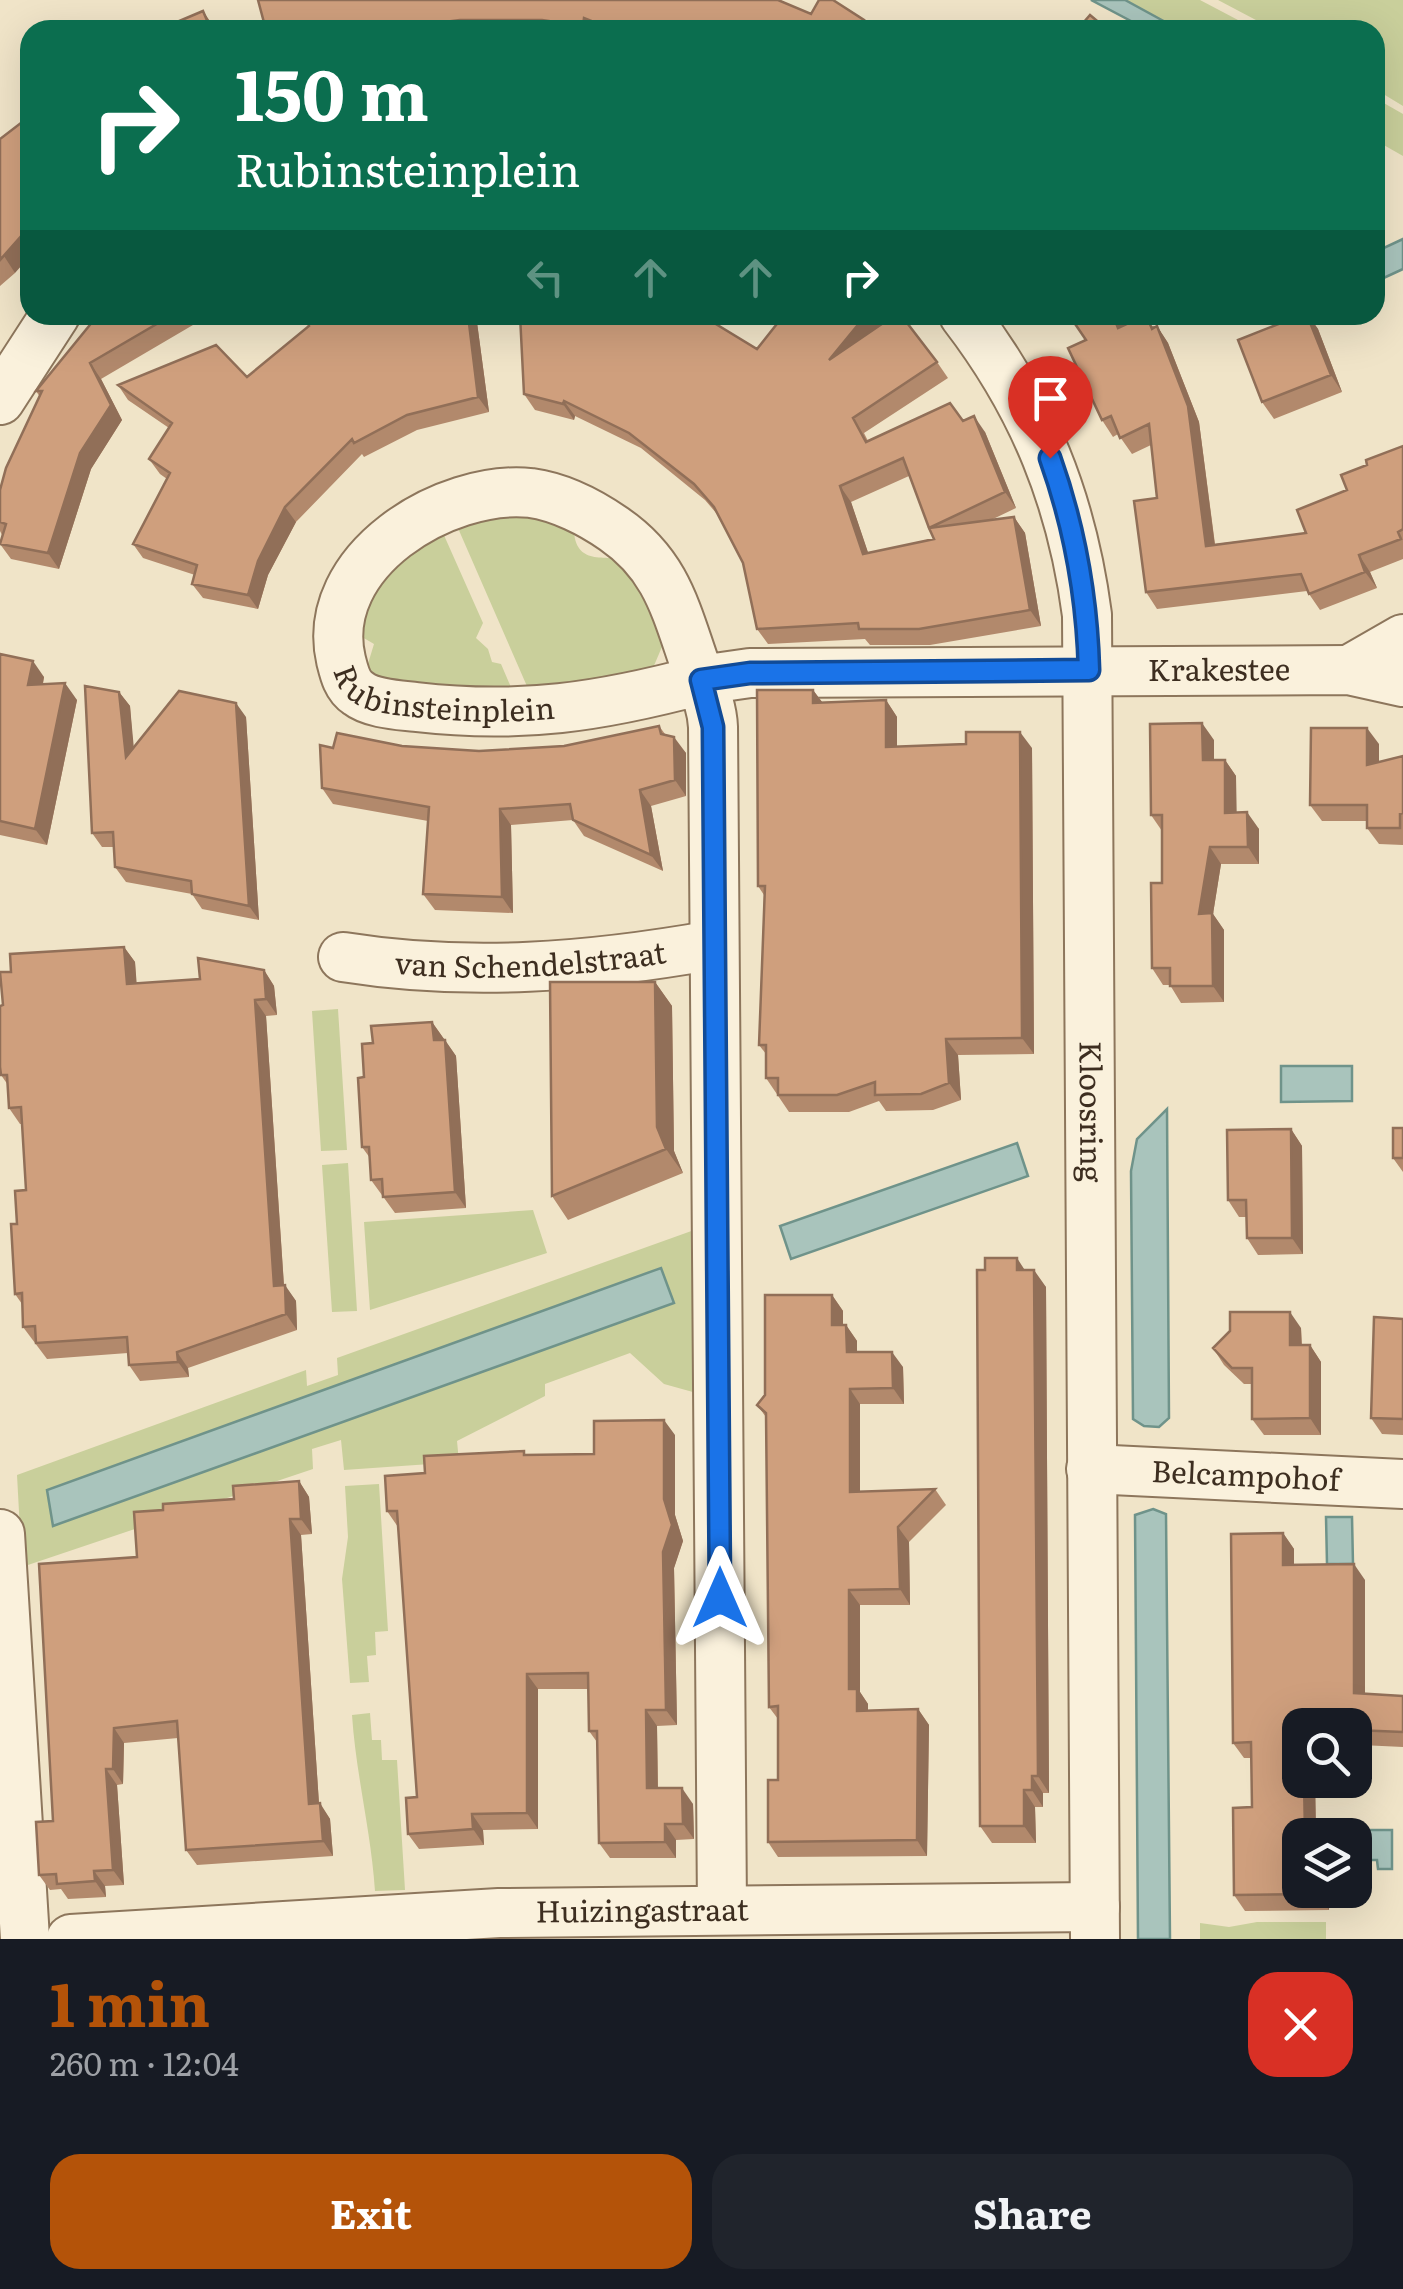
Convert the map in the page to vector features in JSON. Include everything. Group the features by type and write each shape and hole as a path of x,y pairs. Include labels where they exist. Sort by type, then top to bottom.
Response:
{"street":[{"path":"0,400 49,325"},
{"name":"Kloosring","path":"971,325 1025,403 1061,489 1083,585 1089,670 1095,1923"},
{"name":"Rubinsteinplein","path":"701,680 677,604 651,561 596,517 532,494 468,500 434,513 400,533 358,574 339,628 340,656 352,688 364,697 406,706 478,713 547,712 607,705 701,680 750,673 1089,670"},
{"name":"Krakestee","path":"1349,670 1403,639"},
{"name":"Krakestee","path":"1089,670 1349,670 1403,682"},
{"path":"701,680 713,727 722,1910"},
{"name":"van Schendelstraat","path":"343,957 442,968 534,969 619,962 714,945"},
{"name":"Belcampohof","path":"1091,1469 1403,1484"},
{"path":"0,1534 24,1939"},
{"name":"Huizingastraat","path":"71,1939 499,1913 722,1910 1095,1923"}],"green space":[{"path":"1125,0 1200,0 1238,20 1162,20"},
{"path":"1218,0 1403,0 1403,106 1385,95 1385,20 1256,20"},
{"path":"1385,104 1403,114 1403,156 1385,146"},
{"path":"516,506 574,532 576,543 587,555 631,560 664,642 653,668 533,700 454,519"},
{"path":"439,524 483,623 476,638 488,649 492,662 501,664 516,699 377,688 367,667 374,644 362,637 364,594"},
{"path":"338,1009 347,1150 321,1151 312,1011"},
{"path":"348,1163 357,1311 332,1312 322,1165"},
{"path":"533,1210 547,1253 370,1310 364,1222"},
{"path":"697,1229 700,1394 664,1384 630,1353 545,1384 545,1396 457,1441 459,1462 344,1470 341,1440 312,1449 313,1469 22,1567 17,1475 306,1370 307,1386 338,1375 337,1358","holes":["662,1269 674,1303 53,1525 47,1490"]},
{"path":"379,1484 388,1631 375,1632 376,1655 367,1656 369,1682 350,1683 342,1579 348,1537 345,1486"},
{"path":"370,1713 372,1740 381,1740 382,1760 397,1760 405,1890 375,1891 352,1715"},
{"path":"1257,1922 1326,1922 1326,1939 1200,1939 1200,1923 1229,1927"}],"water":[{"path":"1091,0 1125,0 1162,20 1129,20"},
{"path":"1403,239 1403,269 1385,277 1385,247"},
{"path":"1281,1066 1352,1066 1352,1101 1281,1102"},
{"path":"1167,1109 1169,1418 1159,1427 1144,1426 1133,1419 1131,1171 1137,1139"},
{"path":"1017,1143 1028,1176 791,1259 780,1226"},
{"path":"661,1268 674,1303 53,1526 47,1490"},
{"path":"1153,1509 1166,1514 1170,1939 1138,1939 1135,1515"},
{"path":"1326,1517 1352,1517 1353,1564 1327,1564"},
{"path":"1372,1830 1392,1830 1392,1869 1378,1869 1377,1860 1372,1860"}],"building":[{"path":"258,0 778,0 811,14 819,0 833,0 864,20 584,18 263,20"},
{"path":"203,11 207,20 182,20"},
{"path":"20,124 20,237 0,260 0,139"},
{"path":"90,325 155,325 90,363 111,405 80,453 48,553 0,544 6,524 0,522 0,490 6,468 42,391 36,391"},
{"path":"469,325 478,397 407,415 354,443 352,439 285,507 258,561 248,595 192,584 197,565 133,544 170,473 149,459 172,423 118,385 216,345 247,377 309,326"},
{"path":"521,325 717,325 757,349 776,325 858,325 829,360 880,325 909,325 937,362 853,418 866,442 950,403 963,421 974,416 1005,492 929,528 1014,517 1030,610 919,629 859,629 858,623 757,629 743,563 714,507 694,484 629,433 564,401 563,404 524,394","holes":["903,458 934,539 863,554 840,486"]},
{"path":"1076,325 1150,325 1152,329 1157,326 1188,406 1206,546 1306,533 1297,510 1347,490 1341,475 1403,446 1403,529 1398,532 1401,539 1359,555 1365,572 1309,594 1301,574 1146,592 1134,501 1157,498 1149,424 1120,438 1111,416 1102,420 1068,348 1086,340"},
{"path":"1276,325 1311,325 1331,375 1262,402 1238,340"},
{"path":"0,654 33,661 28,685 65,683 35,829 0,821"},
{"path":"85,686 119,692 126,757 179,691 236,703 249,906 192,894 191,881 115,867 113,832 92,833"},
{"path":"757,690 813,690 813,703 886,700 886,747 966,744 966,732 1020,732 1022,1038 946,1039 949,1083 921,1094 875,1095 875,1082 837,1095 778,1095 778,1078 766,1078 766,1045 759,1045 765,886 758,886"},
{"path":"1202,723 1203,760 1225,760 1225,813 1247,812 1248,847 1210,847 1199,914 1212,913 1213,986 1170,986 1170,968 1152,968 1151,883 1162,883 1162,815 1151,815 1150,724"},
{"path":"659,726 661,734 674,737 675,780 640,790 651,855 573,820 570,804 500,809 502,897 423,894 429,807 322,788 320,745 333,748 337,733 402,746 479,751 564,746"},
{"path":"1311,728 1367,728 1367,765 1403,756 1400,828 1367,828 1367,805 1310,805"},
{"path":"124,947 127,984 200,979 198,958 264,970 266,999 255,1000 274,1286 285,1285 286,1314 177,1352 178,1362 129,1365 127,1337 36,1343 35,1326 23,1327 22,1293 15,1294 11,1224 17,1224 15,1191 26,1190 21,1107 9,1108 7,1075 1,1075 0,1067 0,972 11,972 10,954"},
{"path":"550,982 655,982 657,1127 666,1149 552,1196"},
{"path":"432,1022 434,1040 445,1040 455,1192 383,1197 382,1179 371,1180 369,1147 362,1147 358,1078 364,1077 362,1044 373,1043 371,1026"},
{"path":"1393,1128 1403,1128 1403,1158 1393,1158"},
{"path":"1291,1129 1292,1238 1247,1238 1246,1200 1228,1200 1227,1130"},
{"path":"985,1258 1017,1258 1017,1270 1034,1270 1038,1776 1032,1776 1032,1790 1024,1790 1024,1826 980,1826 977,1270 985,1270"},
{"path":"765,1295 832,1295 832,1325 846,1325 847,1352 892,1352 893,1388 850,1389 850,1492 935,1489 898,1527 900,1589 849,1590 849,1689 857,1689 857,1711 918,1709 917,1840 768,1842 768,1780 778,1780 778,1706 769,1707 766,1413 757,1405 765,1395"},
{"path":"1230,1312 1290,1312 1290,1345 1310,1345 1310,1418 1252,1419 1252,1368 1232,1368 1213,1348 1230,1331"},
{"path":"1374,1317 1403,1319 1403,1419 1371,1418"},
{"path":"664,1420 664,1499 672,1525 663,1552 666,1710 646,1710 647,1788 682,1788 683,1824 665,1824 665,1842 599,1843 597,1731 589,1731 588,1673 527,1674 527,1813 472,1814 473,1829 408,1834 406,1798 417,1797 397,1511 387,1511 385,1476 425,1473 424,1456 524,1451 524,1455 594,1454 594,1421"},
{"path":"299,1481 301,1519 290,1519 309,1804 320,1803 323,1841 186,1850 177,1721 114,1728 113,1769 106,1769 113,1870 94,1871 95,1881 57,1884 56,1874 39,1875 36,1822 53,1821 39,1564 137,1557 134,1512 163,1510 163,1504 234,1499 233,1486"},
{"path":"1283,1533 1283,1565 1354,1564 1354,1693 1403,1696 1403,1732 1372,1731 1372,1708 1282,1708 1282,1798 1304,1798 1305,1818 1282,1818 1282,1894 1234,1895 1233,1808 1252,1807 1251,1742 1233,1743 1231,1534"}],"route":[{"path":"720,1598 713,719 701,680 750,673 1089,670 1087,615 1078,554 1050,458"}]}
